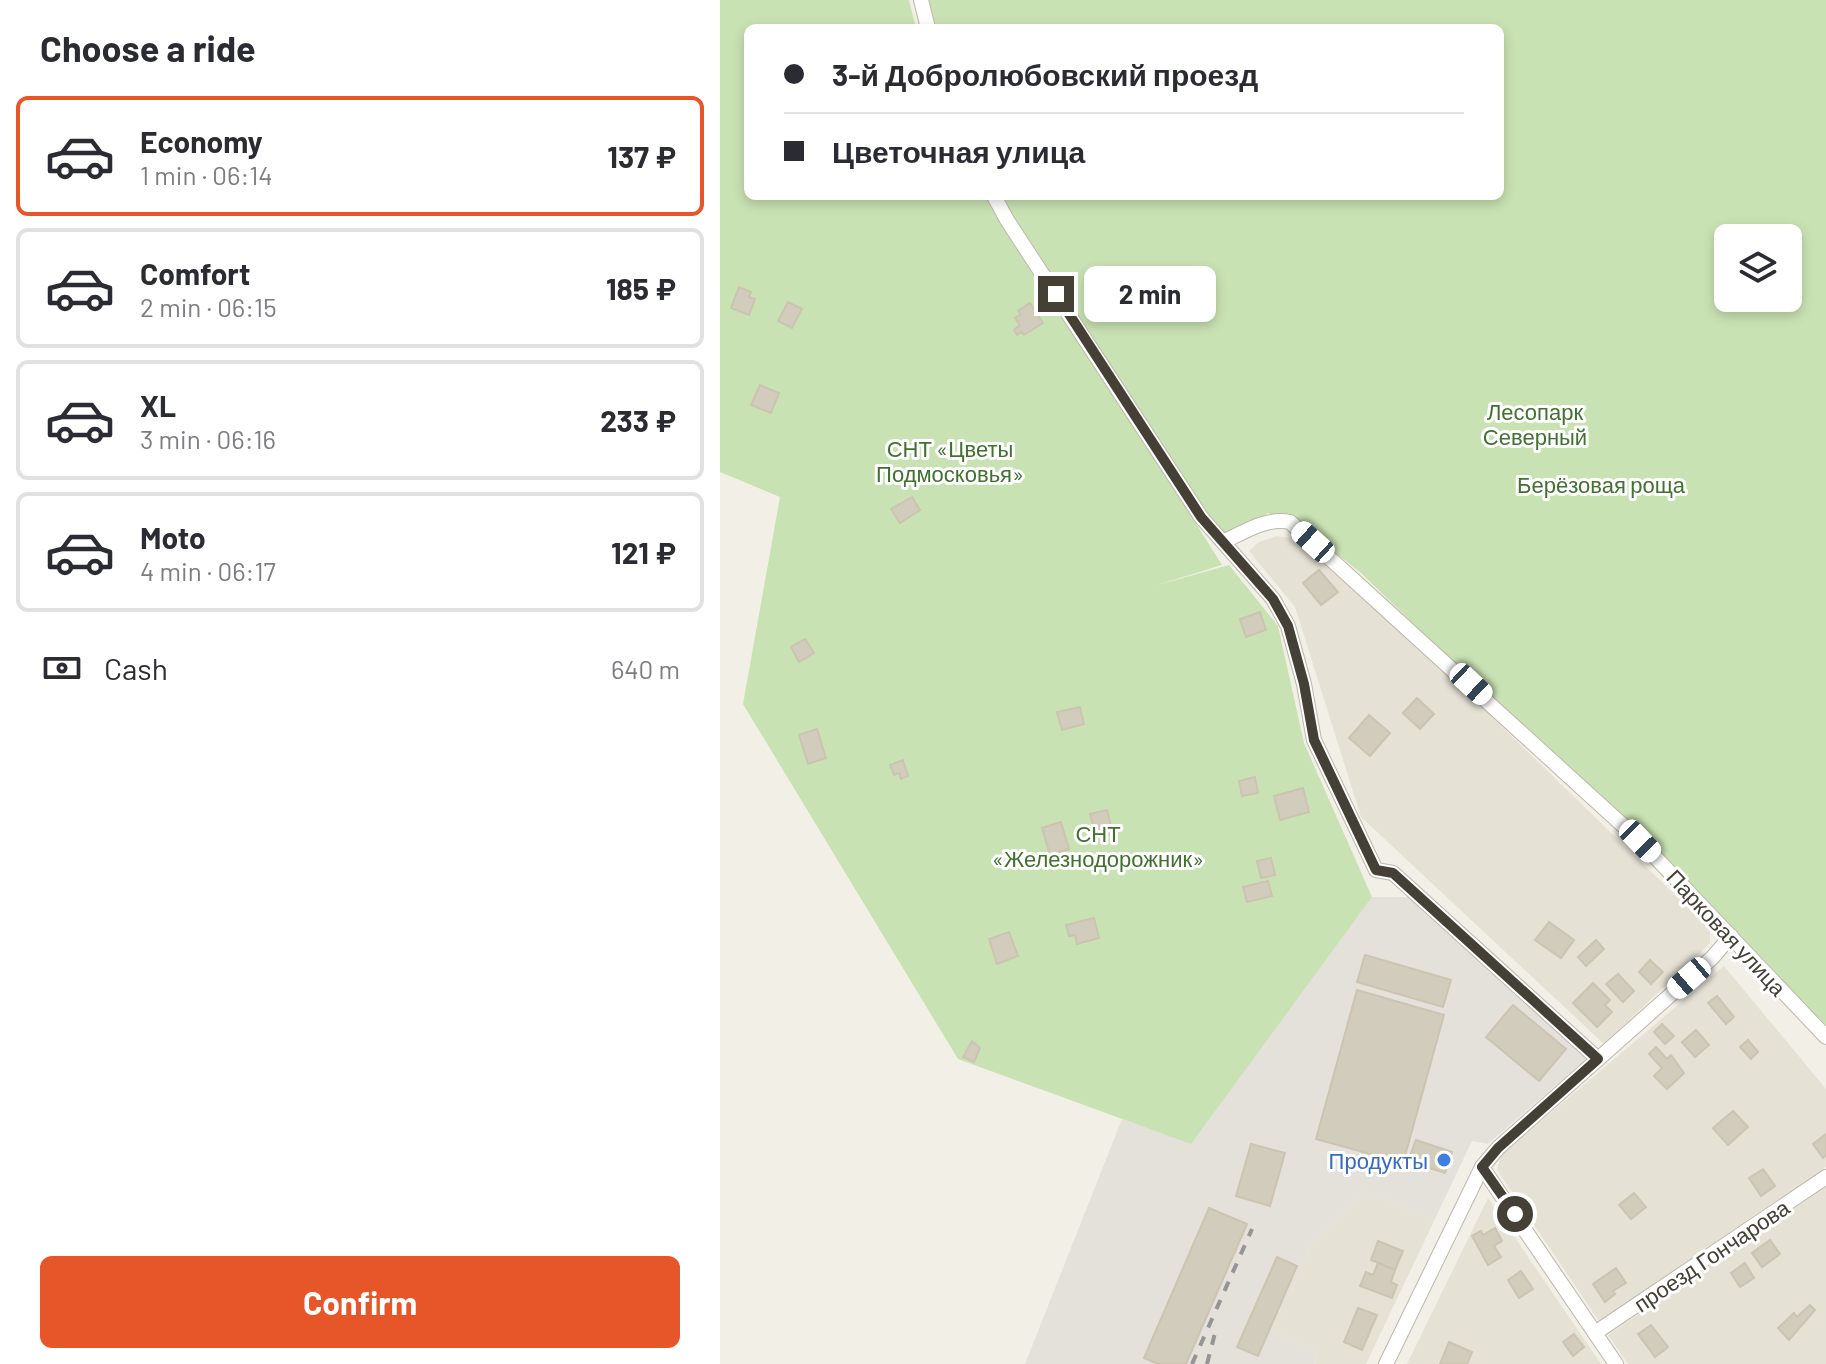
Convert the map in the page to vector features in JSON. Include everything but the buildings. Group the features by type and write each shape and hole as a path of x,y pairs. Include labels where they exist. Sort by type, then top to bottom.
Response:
{"street":[{"path":"922,1 927,24"},
{"path":"996,200 1201,517 1273,599 1288,626 1304,684 1314,740 1376,870 1393,873 1598,1059"},
{"name":"Парковая улица","path":"1223,542 1264,523 1278,519 1290,522 1629,830 1826,1037"},
{"path":"1386,1364 1482,1167 1498,1148 1712,958 1731,936"},
{"path":"1482,1167 1616,1364"},
{"name":"проезд Гончарова","path":"1595,1333 1826,1177"}],"shaded area":[{"path":"1277,536 1295,539 1423,650 1710,929 1710,943 1604,1044 1361,817 1295,607 1249,551 1259,542"},
{"path":"1372,897 1414,897 1586,1059 1488,1144 1472,1141 1434,1221 1367,1191 1313,1242 1273,1331 1318,1353 1316,1364 1025,1364 1122,1119 1191,1143"},
{"path":"1724,966 1826,1089 1826,1167 1599,1321 1497,1170 1501,1155"},
{"path":"1826,1187 1826,1364 1628,1364 1608,1335"},
{"path":"1367,1191 1434,1221 1366,1364 1316,1364 1318,1353 1273,1331 1313,1242"},
{"path":"1488,1198 1601,1364 1407,1364"}],"green space":[{"path":"720,0 909,0 915,24 744,24 744,200 1504,200 1504,24 927,24 922,0 1826,0 1826,1032 1558,764 1361,573 1326,545 1268,513 1231,537 1216,535 1158,463 1222,565 1154,586 1229,565 1278,626 1304,743 1372,897 1191,1144 958,1059 743,704 780,497 720,472"}],"railway":[{"path":"1192,1364 1252,1229"},
{"path":"1207,1364 1215,1333"}],"place":[{"name":"Продукты","path":"1444,1160"}],"route":[{"path":"1056,294 1201,517 1273,599 1288,626 1304,684 1314,740 1376,870 1393,873 1598,1059 1498,1148 1482,1167 1515,1214"}],"park label":[{"name":"Лесопарк Северный","path":"1535,424"},
{"name":"СНТ «Цветы Подмосковья»","path":"950,460"},
{"name":"Берёзовая роща","path":"1601,484"},
{"name":"СНТ «Железнодорожник»","path":"1098,846"}]}
